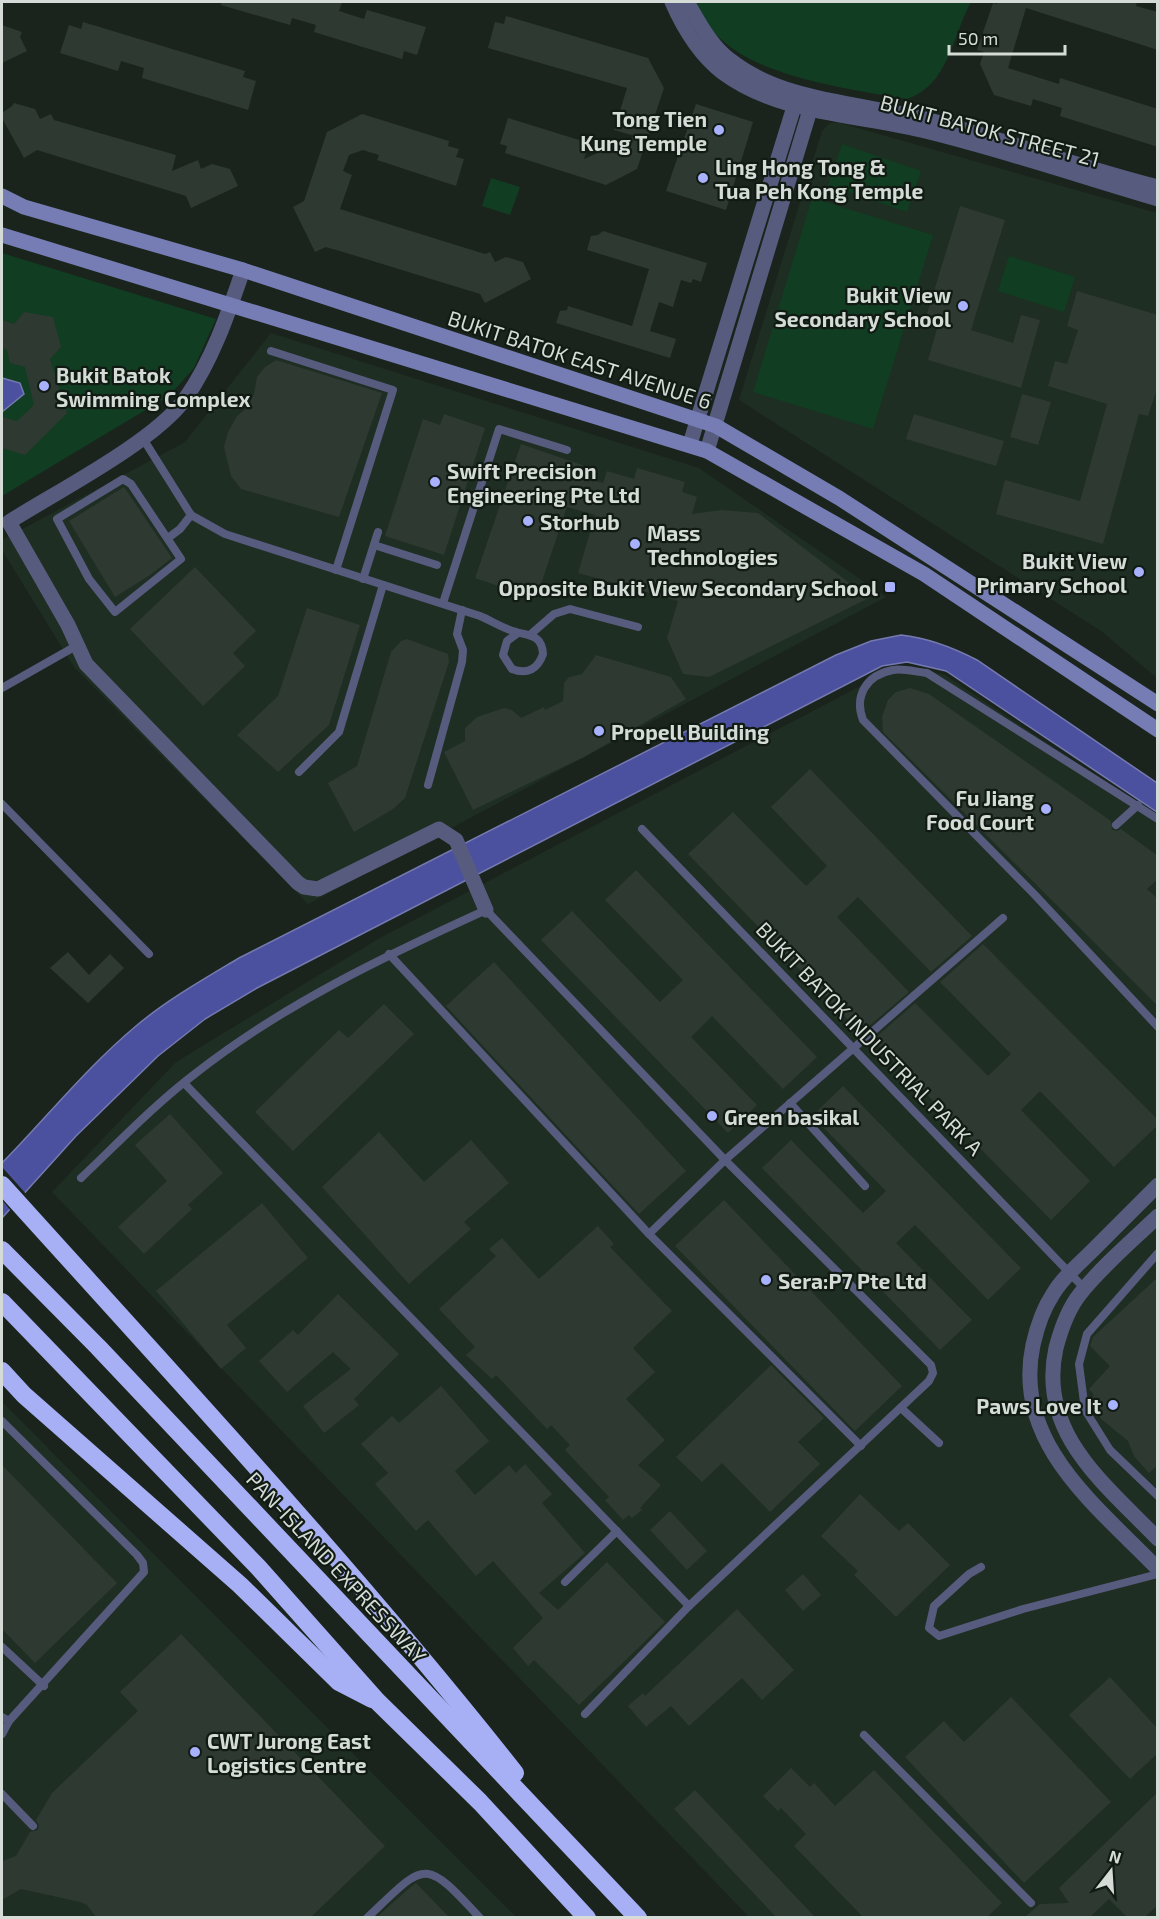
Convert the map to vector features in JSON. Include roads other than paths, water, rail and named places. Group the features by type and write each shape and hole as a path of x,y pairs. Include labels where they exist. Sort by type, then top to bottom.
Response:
{"highway":[{"path":"2,1185 205,1409 462,1706 589,1866"},
{"name":"PAN-ISLAND EXPRESSWAY","path":"2,1250 98,1347 638,1917"},
{"path":"2,1302 258,1567 377,1701 480,1803 587,1917"},
{"path":"2,1371 24,1395 240,1585 339,1682 377,1701"}],"main road":[{"name":"BUKIT BATOK EAST AVENUE 6","path":"2,196 34,210 243,270 716,426 839,498 1158,704"},
{"path":"2,235 707,451 924,574 1158,730"}],"street":[{"name":"BUKIT BATOK STREET 21","path":"672,2 687,30 721,71 757,92 926,119 1158,187"},
{"name":"BUKIT BATOK STREET 21","path":"687,2 711,42 730,61 762,80 804,100 923,130 1158,199"},
{"path":"690,444 736,289 804,100"},
{"path":"707,451 716,426 804,100"},
{"path":"243,270 231,305 203,369 185,399 170,417 5,524 68,625 76,646 93,672 304,887 318,889 435,830 445,831 458,845 474,877 486,910"},
{"path":"1158,1185 1068,1274 1052,1295 1035,1335 1029,1368 1035,1414 1052,1454 1068,1477 1158,1569"},
{"path":"1158,1216 1085,1288 1069,1311 1056,1347 1052,1385 1057,1410 1065,1432 1085,1463 1158,1539"}],"lane":[{"path":"271,351 393,390 336,570"},
{"path":"443,603 499,429 567,450"},
{"path":"142,437 191,515 225,534 253,545 443,603 518,633 531,634 542,647 540,662 530,671 519,672 509,666 503,654 507,641 518,633"},
{"path":"125,479 131,484 168,538 181,559 115,612 89,579 57,519 125,479"},
{"path":"168,538 180,529 191,515"},
{"path":"363,579 378,532"},
{"path":"374,545 437,565"},
{"path":"299,772 339,732 383,585"},
{"path":"531,634 554,614 570,609 638,627"},
{"path":"428,785 462,662 463,650 457,634 462,610"},
{"path":"2,688 76,646"},
{"path":"1158,819 927,674 892,670 866,684 860,693 858,707 863,720 1034,894 1158,1027"},
{"path":"2,804 149,954"},
{"path":"1116,825 1138,806"},
{"name":"BUKIT BATOK INDUSTRIAL PARK A","path":"642,830 1068,1274 1085,1288"},
{"path":"81,1178 184,1083 280,1014 389,954 486,910 725,1160 931,1365 933,1373 929,1382 689,1606 585,1714"},
{"path":"649,1234 725,1160 1003,918"},
{"path":"389,954 649,1234 861,1446"},
{"path":"184,1083 689,1606"},
{"path":"790,1103 866,1186"},
{"path":"1158,1253 1087,1334 1078,1364 1085,1410 1110,1450 1158,1497"},
{"path":"902,1408 939,1443"},
{"path":"2,1421 143,1563 144,1572 44,1686 5,1719 2,1734"},
{"path":"565,1582 617,1531"},
{"path":"981,1567 969,1574 934,1606 929,1628 939,1636 1023,1609 1158,1574"},
{"path":"2,1647 44,1686"},
{"path":"864,1735 1031,1903"},
{"path":"2,1794 33,1826"},
{"path":"367,1917 410,1878 423,1873 447,1882 480,1917"}],"place":[{"name":"Tong Tien Kung Temple","path":"719,130"},
{"name":"Ling Hong Tong & Tua Peh Kong Temple","path":"703,178"},
{"name":"Bukit View Secondary School","path":"963,306"},
{"name":"Bukit Batok Swimming Complex","path":"44,386"},
{"name":"Swift Precision Engineering Pte Ltd","path":"435,482"},
{"name":"Storhub","path":"528,521"},
{"name":"Mass Technologies","path":"635,544"},
{"name":"Bukit View Primary School","path":"1139,572"},
{"name":"Opposite Bukit View Secondary School","path":"890,587"},
{"name":"Propell Building","path":"599,731"},
{"name":"Fu Jiang Food Court","path":"1046,809"},
{"name":"Green basikal","path":"712,1116"},
{"name":"Sera:P7 Pte Ltd","path":"766,1280"},
{"name":"Paws Love It","path":"1113,1405"},
{"name":"CWT Jurong East Logistics Centre","path":"195,1752"}]}
